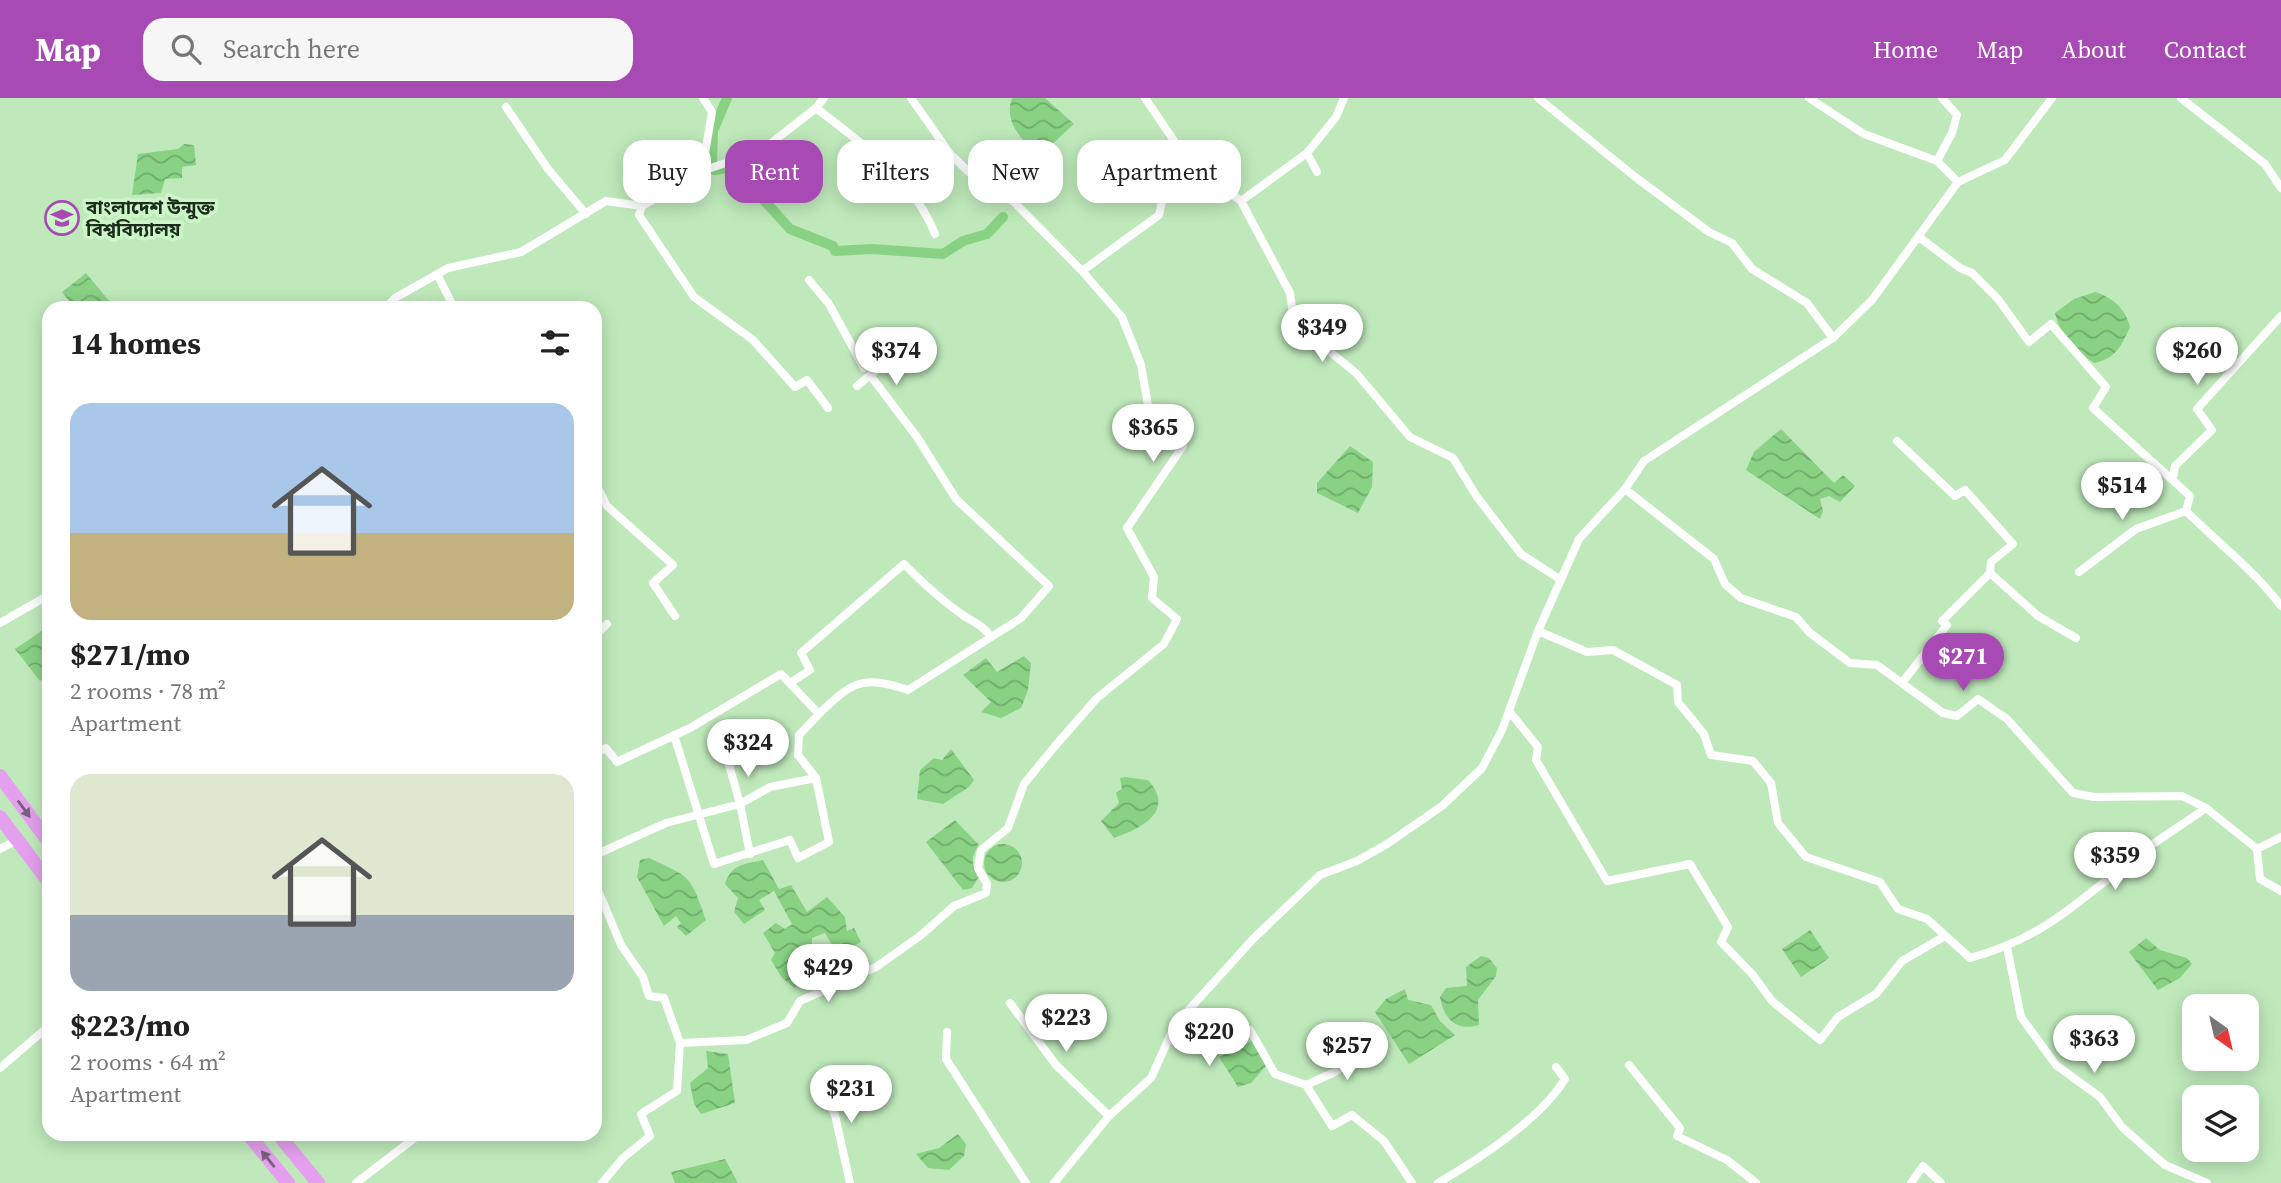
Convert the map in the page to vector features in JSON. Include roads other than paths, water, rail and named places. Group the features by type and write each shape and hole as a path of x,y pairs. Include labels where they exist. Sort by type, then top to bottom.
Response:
{"highway":[{"path":"0,776 42,833"},
{"path":"0,817 42,873"},
{"path":"254,1141 288,1183"},
{"path":"284,1141 317,1183"}],"street":[{"path":"702,98 712,112 707,140"},
{"path":"711,168 761,151 816,108 824,98"},
{"path":"680,1043 746,1040 787,1023 800,1001 876,967 920,936 954,906 986,893 987,884 978,869 981,850 1008,828 1024,784 1097,698 1164,645 1177,619 1152,598 1154,577 1127,528 1183,446 1149,411 1141,365 1122,317 1083,271 1014,202 971,174 951,155 911,98"},
{"path":"1145,98 1173,140"},
{"path":"1344,98 1336,117 1307,153 1241,201 1290,293 1294,322 1356,373 1410,437 1453,458 1476,497 1521,554 1561,580"},
{"path":"1538,98 1709,232 1732,243 1752,269 1807,303 1833,338"},
{"path":"1809,98 1864,134 1937,161 1958,182"},
{"path":"1937,161 1952,133 1957,115 1942,98"},
{"path":"1054,1183 1109,1116 1151,1078 1175,1025 1253,939 1320,876 1387,844 1442,806 1482,768 1509,711 1538,631 1579,539 1625,489 1644,461 1833,338 1872,300 1958,182 2006,160 2052,98"},
{"path":"2181,98 2265,164 2281,188"},
{"path":"506,107 548,169 586,214"},
{"path":"816,108 884,162 915,197 935,234"},
{"path":"1307,153 1317,172"},
{"path":"393,301 448,268 521,252 606,201 642,206 647,203"},
{"path":"1083,271 1159,215 1162,203"},
{"path":"642,206 639,215 694,297 761,347 795,387 807,380 828,408"},
{"path":"1919,237 1972,274 1998,299 2029,342 2051,324 2106,387 2093,408 2190,496 2186,511"},
{"path":"438,274 451,301"},
{"path":"810,280 829,304 863,368 882,358 885,364 856,386"},
{"path":"2173,478 2175,466 2212,430 2197,409 2281,316"},
{"path":"674,735 685,762 685,779 700,816 714,864 790,840 798,858 829,842 816,778 798,755 799,735 844,690 877,680 908,690 1021,618 1049,586 956,499 917,438 870,375"},
{"path":"1897,441 1955,496 1965,490 1975,498 2013,544 1992,562 1990,573 1942,621 1947,625 1902,683"},
{"path":"1625,489 1714,559 1725,584 1741,598 1796,617 1810,633 1850,663 1877,665 1943,713 1957,716 1978,699 2007,719 2073,793 2094,797 2182,796 2206,808 2257,849 2260,880 2281,891"},
{"path":"602,496 607,506 673,565 653,583 675,616"},
{"path":"2079,572 2136,529 2186,511"},
{"path":"2186,511 2233,558 2264,584 2281,606"},
{"path":"790,683 810,670 801,653 904,564 932,592 962,615 984,626 991,637"},
{"path":"1990,573 2038,616 2076,638"},
{"path":"0,623 42,599"},
{"path":"602,629 607,624"},
{"path":"1538,631 1587,652 1614,650 1677,684 1678,702 1704,734 1711,755 1753,761 1771,783 1778,823 1806,857 1880,882 1898,909 1927,919 1970,958 2007,947 2067,914 2137,856 2206,808"},
{"path":"602,750 606,748 617,762 674,735 780,674 819,714"},
{"path":"1509,711 1538,747 1536,760 1607,881 1690,864 1728,927 1721,942 1753,975 1772,1001 1820,1040 1838,1017 1876,993 1902,961 1945,936"},
{"path":"728,761 750,854"},
{"path":"602,852 666,823 740,804 771,787 816,778"},
{"path":"2257,849 2281,837"},
{"path":"0,849 17,840"},
{"path":"602,900 621,945 643,977 649,996 664,998 680,1043 677,1091 641,1114 650,1136 623,1158 602,1183"},
{"path":"2007,947 2021,1017 2056,1065 2100,1097 2122,1127 2165,1165 2207,1183"},
{"path":"1010,1003 1056,1065 1109,1116"},
{"path":"1175,1025 1208,1053 1250,1030 1275,1074 1306,1085 1332,1126 1352,1115 1384,1141 1412,1183"},
{"path":"0,1068 42,1032"},
{"path":"947,1032 946,1059 1026,1183"},
{"path":"1306,1085 1335,1072 1370,1047"},
{"path":"1629,1065 1680,1128 1677,1136 1727,1160 1756,1183"},
{"path":"1438,1183 1474,1161 1554,1097 1564,1079 1556,1067"},
{"path":"821,1085 835,1115 850,1183"},
{"path":"356,1183 411,1141"},
{"path":"1911,1183 1923,1166 1941,1183"}],"water":[{"path":"1012,98 1045,98 1074,124 1056,140 1024,140 1012,123"},
{"path":"184,144 194,145 196,165 182,167 182,178 165,179 161,193 132,195 138,154 178,149"},
{"path":"86,273 109,301 69,301 62,292"},
{"path":"2095,292 2118,305 2130,327 2113,355 2094,363 2070,342 2055,313 2074,299"},
{"path":"1781,429 1834,483 1843,475 1855,486 1840,502 1829,496 1820,499 1823,511 1820,519 1746,470 1754,452"},
{"path":"1350,446 1373,462 1372,487 1358,513 1317,493 1317,483"},
{"path":"42,631 42,680 40,681 15,649"},
{"path":"1024,656 1031,663 1028,690 1021,708 1001,718 981,712 991,702 963,675 986,658 997,672"},
{"path":"951,749 974,780 969,787 943,804 917,799 920,770 934,758 942,760"},
{"path":"1120,778 1148,780 1156,791 1157,810 1134,830 1114,838 1101,821 1119,803 1116,793 1122,789"},
{"path":"955,820 979,845 973,861 978,878 972,888 963,890 926,842"},
{"path":"1003,844 1017,849 1022,863 1017,877 1003,882 989,877 984,863 989,849"},
{"path":"649,858 682,875 696,894 706,920 686,936 677,927 681,923 676,916 664,926 637,877 640,860"},
{"path":"763,860 779,889 791,885 807,912 827,897 845,917 847,931 854,928 861,942 845,951 845,973 826,979 818,976 820,960 837,953 825,933 812,938 811,978 795,988 782,978 771,960 775,953 763,933 776,923 785,929 792,924 774,891 759,900 765,910 744,924 734,912 738,898 725,884 728,877 735,868"},
{"path":"1810,930 1829,958 1801,977 1782,949"},
{"path":"2146,938 2160,950 2187,958 2192,964 2180,978 2158,990 2129,952"},
{"path":"1481,956 1489,958 1497,968 1496,976 1478,1000 1479,1025 1457,1025 1444,1011 1440,997 1446,988 1467,986 1466,967"},
{"path":"1405,989 1408,1000 1431,1005 1440,1021 1455,1035 1409,1064 1375,1012 1386,999"},
{"path":"1254,1040 1266,1066 1251,1083 1238,1087 1219,1057"},
{"path":"706,1051 728,1054 735,1103 701,1114 694,1104 690,1083 708,1068"},
{"path":"958,1134 966,1144 964,1156 949,1170 928,1168 916,1154 939,1148"},
{"path":"725,1159 738,1183 675,1183 671,1172"}],"waterway":[{"path":"712,162 713,131 727,98"},
{"path":"714,170 734,167 790,229 833,246 835,251 872,249 943,254 963,241 987,234 1003,217"}],"place":[{"name":"বাংলাদেশ উন্মুক্ত বিশ্ববিদ্যালয়","path":"62,218"}]}
